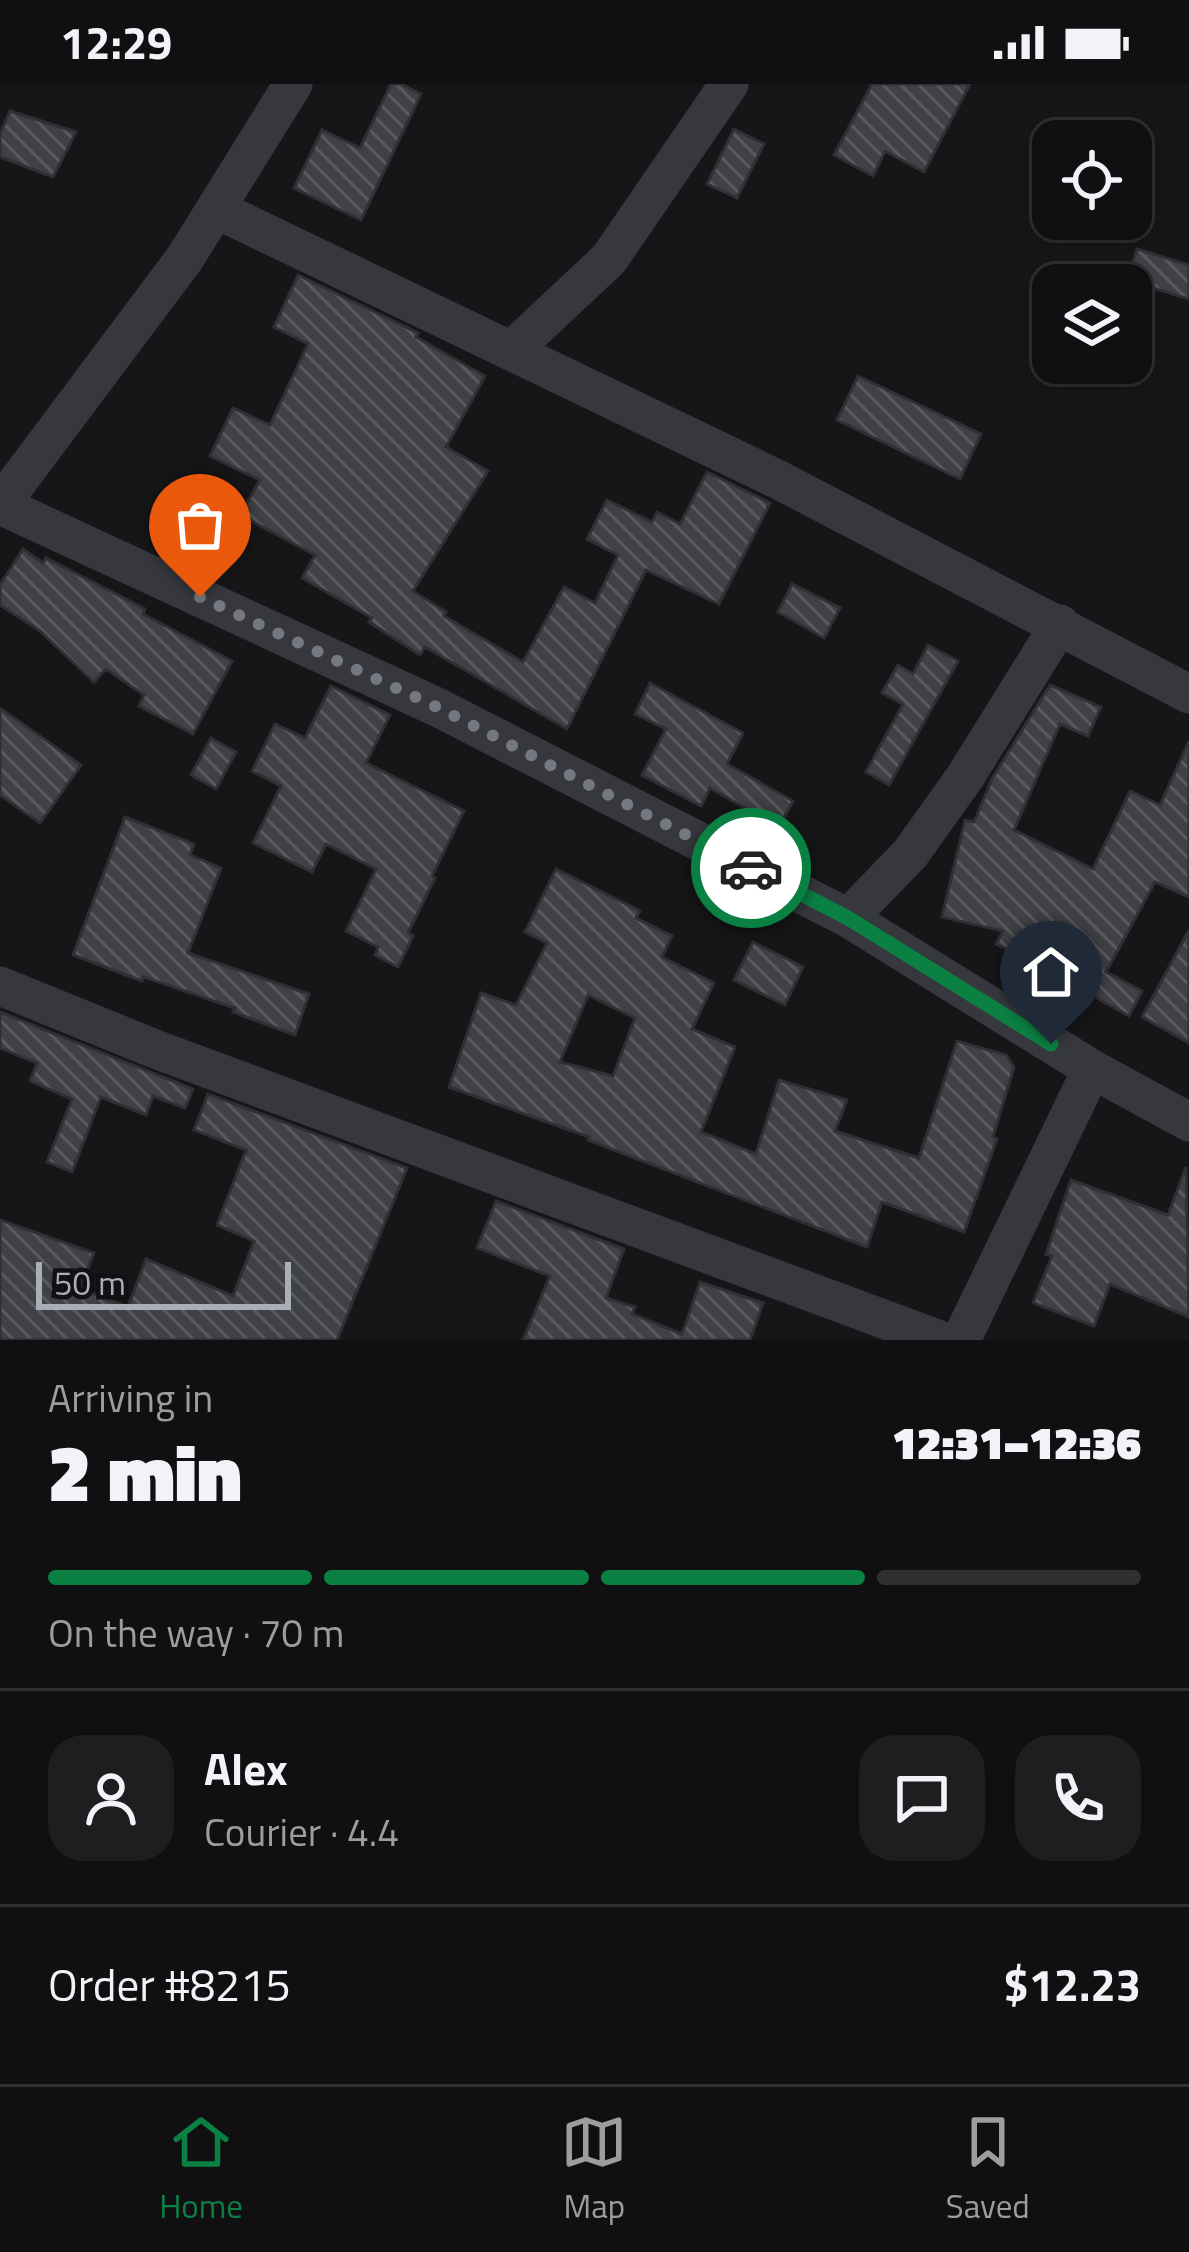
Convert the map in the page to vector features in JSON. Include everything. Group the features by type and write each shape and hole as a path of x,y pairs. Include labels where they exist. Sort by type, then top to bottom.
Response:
{"street":[{"path":"293,84 128,338 0,505 439,708 848,918 1092,1069 1189,1122"},
{"path":"512,350 609,260 728,84"},
{"path":"215,209 512,350 1060,624 1189,694"},
{"path":"848,918 910,854 965,777 1060,624"},
{"path":"0,986 155,1049 940,1340"},
{"path":"961,1340 1092,1069"}],"building":[{"path":"391,84 421,94 361,220 294,188 322,130 360,148"},
{"path":"872,84 970,84 924,172 885,151 873,176 834,155"},
{"path":"10,111 76,132 53,177 0,157 0,134"},
{"path":"734,129 764,144 737,198 707,184"},
{"path":"1137,249 1189,265 1189,299 1152,288 1152,264 1132,264"},
{"path":"298,275 418,333 416,337 485,376 446,447 488,471 413,591 446,612 444,616 523,662 564,587 595,603 618,555 587,539 607,500 652,522 657,512 680,524 707,472 770,503 719,604 646,570 567,729 425,647 420,655 369,622 372,618 302,578 315,555 240,515 260,480 210,456 233,408 270,425 308,344 274,327"},
{"path":"858,376 981,434 960,479 837,420"},
{"path":"23,549 43,563 46,558 145,609 143,614 232,661 193,734 139,706 144,695 106,669 94,682 40,631 0,605 0,585"},
{"path":"792,584 840,608 824,638 778,612"},
{"path":"928,645 958,661 889,785 866,772 903,704 882,693 898,665 913,674"},
{"path":"650,683 743,733 727,764 793,801 779,827 710,788 701,806 642,775 666,729 635,714"},
{"path":"1050,685 1101,707 1088,736 1060,724 1014,830 1093,869 1130,791 1160,805 1189,741 1189,897 1155,882 1106,972 1142,991 1129,1016 1070,983 1072,980 996,944 1003,931 942,917 965,820 974,822 993,777"},
{"path":"331,686 390,715 366,763 464,811 432,876 398,967 375,955 378,947 346,931 376,869 326,844 312,872 253,843 281,786 252,771 275,724 305,738"},
{"path":"0,708 81,765 40,823 0,795"},
{"path":"211,738 236,752 216,789 191,775"},
{"path":"125,817 194,844 190,855 221,868 188,953 309,994 295,1035 233,1012 235,1008 73,955"},
{"path":"556,869 640,911 636,918 672,936 662,957 714,983 692,1029 735,1047 701,1132 756,1154 779,1080 847,1100 835,1131 919,1158 957,1041 1006,1055 1014,1067 993,1137 997,1139 964,1232 882,1202 867,1247 449,1087 481,993 516,1005 547,943 525,932","holes":["588,995 635,1018 613,1076 560,1062"]},
{"path":"1189,930 1189,1043 1142,1017"},
{"path":"753,942 803,967 785,1005 734,980"},
{"path":"0,1012 193,1089 185,1108 153,1096 146,1115 101,1097 72,1172 47,1162 72,1099 30,1081 37,1063 0,1048"},
{"path":"208,1094 407,1168 337,1340 0,1340 0,1220 94,1253 80,1289 128,1307 146,1259 233,1296 254,1241 217,1225 246,1150 194,1130"},
{"path":"1186,1167 1189,1317 1110,1284 1094,1326 1033,1303 1052,1256 1046,1254 1071,1180 1168,1215"},
{"path":"496,1201 624,1249 606,1298 635,1307 632,1314 682,1334 700,1282 763,1303 750,1340 523,1340 550,1276 477,1248"}],"way so far":[{"path":"200,597 439,708 751,868"}],"route":[{"path":"751,868 848,918 1051,1044"}]}
